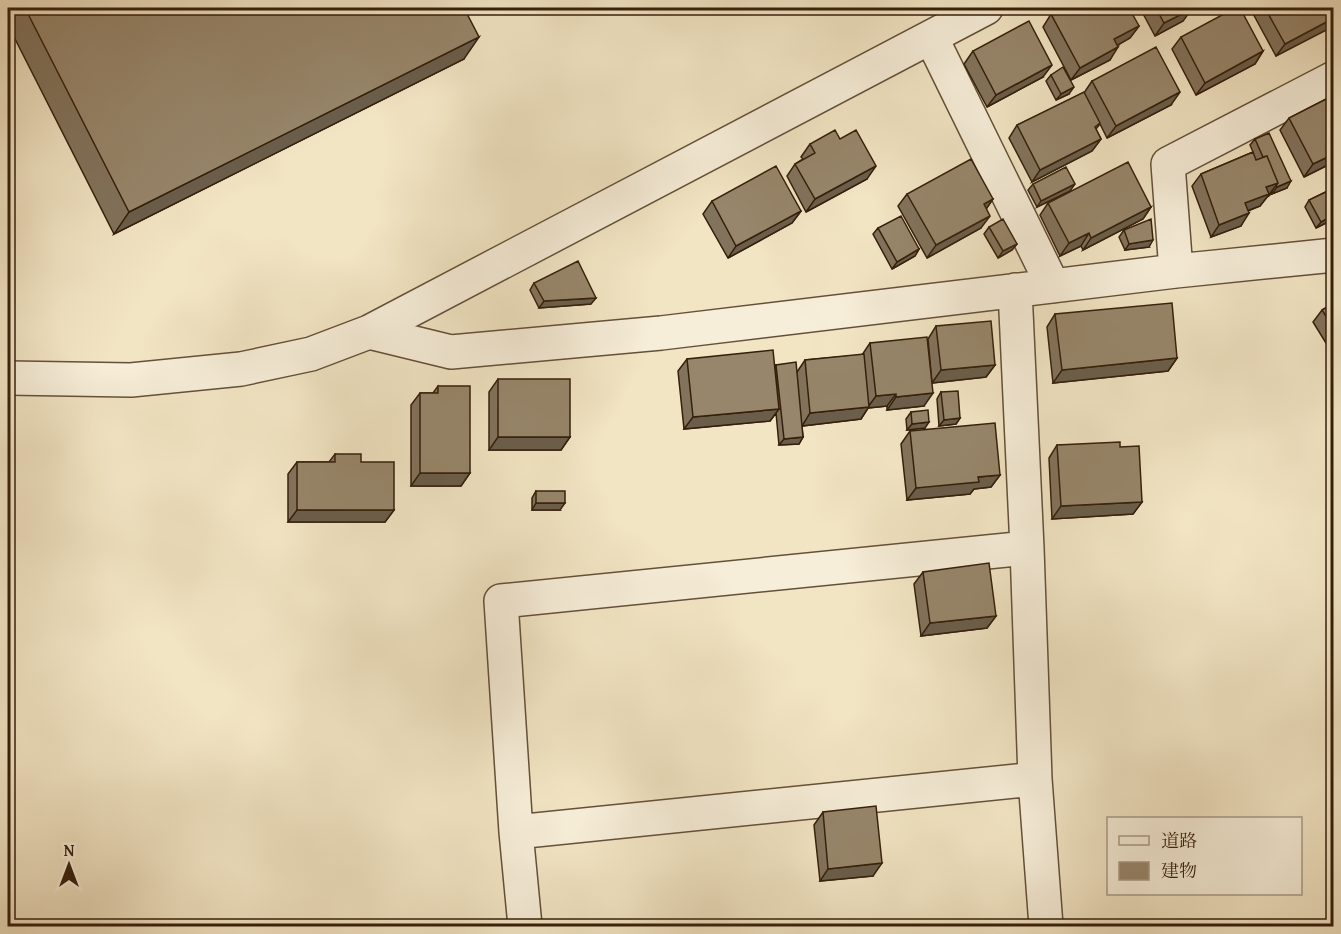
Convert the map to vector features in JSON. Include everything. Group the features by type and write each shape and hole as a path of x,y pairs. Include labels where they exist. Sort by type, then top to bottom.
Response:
{"street":[{"path":"8,378 131,380 241,369 311,354 369,332 986,8"},
{"path":"931,37 1053,286"},
{"path":"1176,271 1168,164 1334,78"},
{"path":"369,332 451,352 661,333 1176,271 1334,255"},
{"path":"1015,290 1035,779 1047,927"},
{"path":"525,927 516,832 501,601 1027,548"},
{"path":"516,832 1035,779"}],"building":[{"path":"25,8 464,8 479,37 129,212"},
{"path":"1064,8 1129,8 1139,26 1114,39 1118,47 1080,68 1051,14"},
{"path":"1156,8 1191,8 1192,9 1164,23"},
{"path":"1235,8 1240,8 1263,51 1205,83 1181,37"},
{"path":"1265,8 1334,8 1334,18 1285,44"},
{"path":"1029,21 1052,65 996,95 973,51"},
{"path":"1156,47 1180,92 1116,126 1092,81"},
{"path":"1063,67 1074,87 1061,94 1051,75"},
{"path":"1084,92 1100,123 1095,127 1101,139 1040,170 1017,125"},
{"path":"1334,95 1334,154 1313,164 1289,118"},
{"path":"835,130 840,139 856,130 876,166 815,199 795,164 815,153 810,144"},
{"path":"1269,133 1291,181 1277,187 1278,183 1267,156 1263,157 1255,139"},
{"path":"1253,152 1256,160 1267,156 1278,183 1266,187 1269,194 1245,203 1249,213 1219,225 1201,174"},
{"path":"971,159 993,199 984,204 990,216 936,245 907,194"},
{"path":"1128,162 1151,207 1091,238 1089,233 1069,243 1048,203"},
{"path":"776,166 801,211 736,246 712,201"},
{"path":"1066,167 1075,184 1041,201 1033,184"},
{"path":"1334,188 1334,215 1321,222 1309,200"},
{"path":"901,216 919,249 897,262 878,228"},
{"path":"1003,219 1017,244 1003,251 989,227"},
{"path":"1151,219 1153,240 1129,244 1124,230"},
{"path":"578,261 596,298 544,301 534,283"},
{"path":"1172,303 1177,358 1062,370 1055,314"},
{"path":"1334,303 1334,329 1322,310"},
{"path":"991,321 995,365 941,370 936,326"},
{"path":"927,337 933,393 896,397 896,394 876,396 870,343"},
{"path":"773,350 779,409 693,417 687,359"},
{"path":"864,354 869,407 810,413 805,360"},
{"path":"796,362 803,437 784,439 776,365"},
{"path":"498,379 570,379 570,437 498,437"},
{"path":"438,386 470,386 470,473 420,473 420,393 438,393"},
{"path":"958,391 960,418 944,420 941,392"},
{"path":"928,410 929,422 912,424 911,412"},
{"path":"995,423 1000,475 978,477 979,482 916,488 910,431"},
{"path":"1120,442 1120,447 1139,446 1142,502 1061,506 1057,445"},
{"path":"335,454 361,454 361,462 394,462 394,510 297,510 297,462 335,462"},
{"path":"536,491 565,491 565,503 536,503"},
{"path":"989,563 996,616 930,623 923,572"},
{"path":"876,806 882,863 828,869 823,812"}]}
